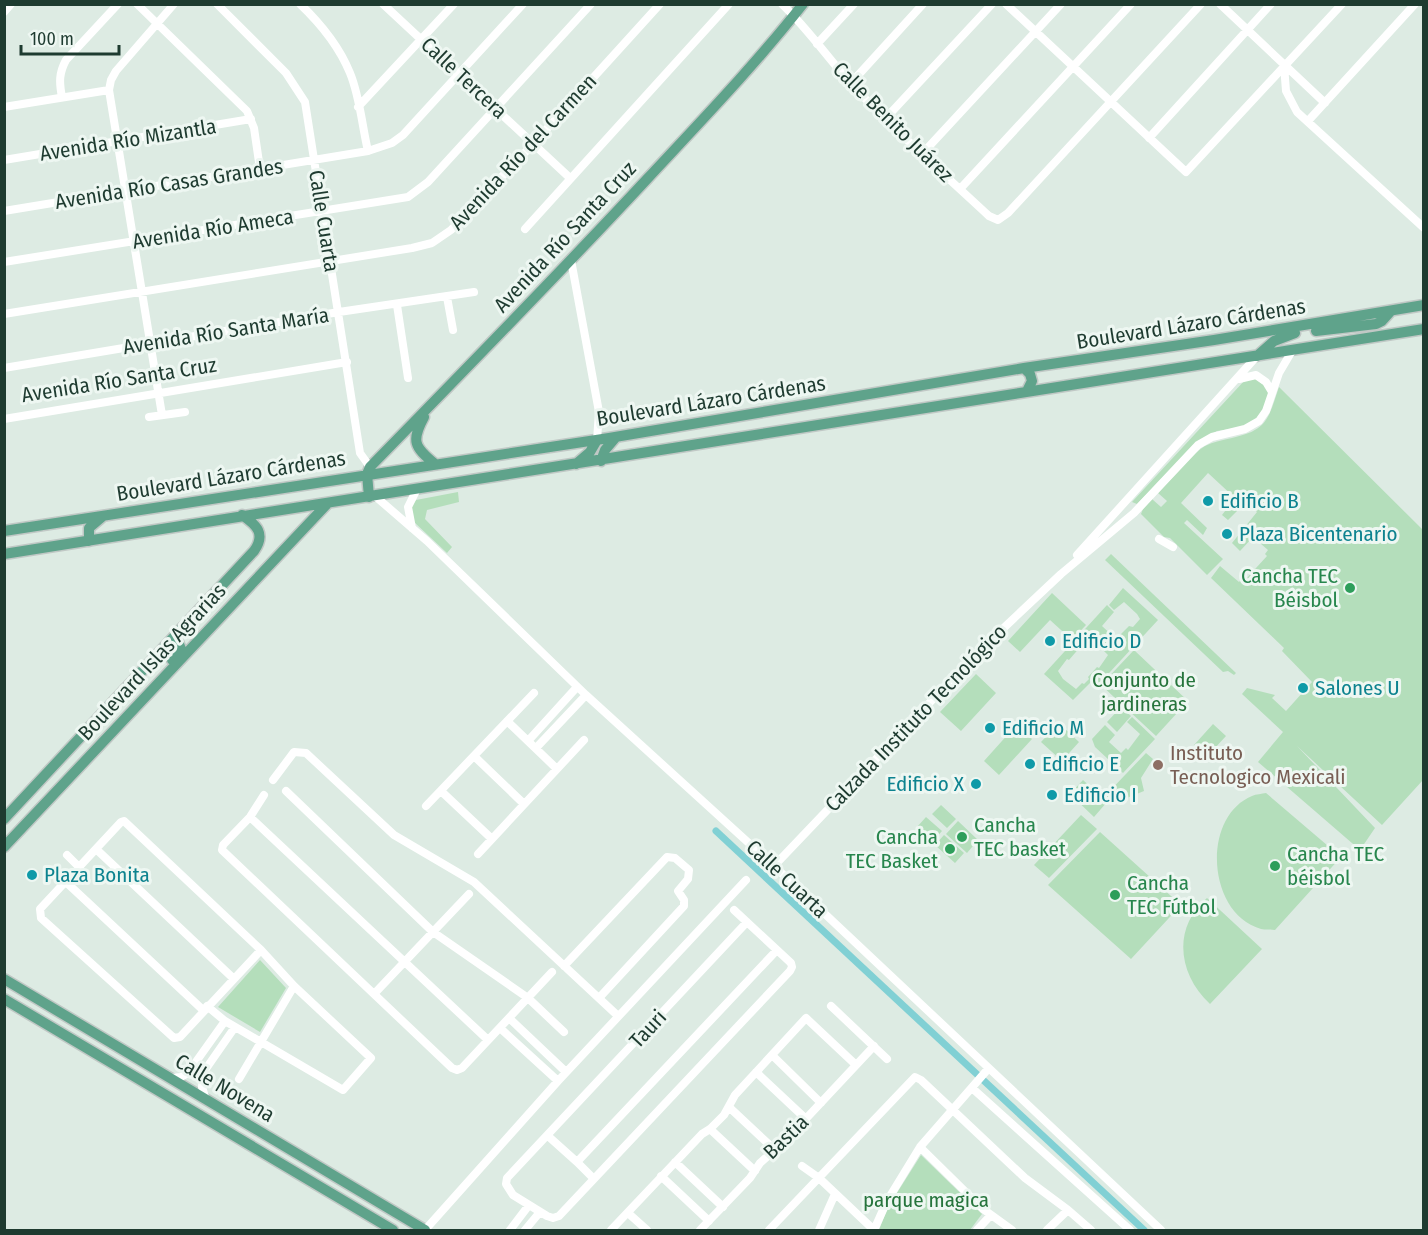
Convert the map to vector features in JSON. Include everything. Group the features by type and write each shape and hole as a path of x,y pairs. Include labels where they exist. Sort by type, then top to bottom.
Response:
{"main road":[{"name":"Avenida Río Santa Cruz","path":"369,471 729,92 803,4"},
{"name":"Boulevard Lázaro Cárdenas","path":"4,531 369,471 435,464 616,437 1024,368 1203,342 1424,305"},
{"path":"1257,356 1283,336 1376,324 1391,311"},
{"name":"Boulevard Lázaro Cárdenas","path":"4,554 1424,329"},
{"path":"1024,368 1030,374 1032,381 1027,391"},
{"path":"434,402 415,436 420,451 435,464"},
{"path":"733,438 738,426 734,416"},
{"path":"601,461 605,450 616,437"},
{"path":"576,464 590,452 597,440"},
{"path":"369,471 372,497"},
{"name":"Boulevard Islas Agrarias","path":"4,847 328,503"},
{"path":"89,541 89,528 104,515"},
{"name":"Boulevard Islas Agrarias","path":"4,819 258,546 261,538 260,532 242,515"},
{"path":"149,694 150,684 181,649 178,642 170,641"},
{"path":"16,834 10,828 9,823 25,804 30,791"},
{"name":"Calle Novena","path":"4,979 425,1230"},
{"name":"Calle Novena","path":"4,999 393,1230"}],"street":[{"path":"4,12 11,4"},
{"path":"62,97 60,71 66,60 118,4"},
{"path":"136,4 242,106 251,119 260,169"},
{"path":"162,415 109,90 113,76 174,4"},
{"name":"Calle Cuarta","path":"217,4 286,73 301,93 308,113 360,453 369,471"},
{"path":"300,4 327,33 351,75 368,151"},
{"path":"358,107 454,4"},
{"name":"Avenida Río Casas Grandes","path":"4,211 315,161 384,147 398,139 523,4"},
{"name":"Avenida Río Ameca","path":"4,262 322,212 399,199 416,193 497,109 591,4"},
{"name":"Avenida Río del Carmen","path":"4,314 432,243 451,230 534,143 660,4"},
{"path":"525,229 729,4"},
{"name":"Calle Benito Juárez","path":"782,4 850,83 885,119 993,219 998,220 1004,217 1110,101"},
{"path":"817,44 854,4"},
{"path":"850,83 923,4"},
{"path":"885,119 992,4"},
{"path":"1006,4 1186,172 1342,4"},
{"path":"922,154 1061,4"},
{"path":"960,189 1131,4"},
{"path":"1110,101 1200,4"},
{"path":"1220,4 1325,103"},
{"path":"1149,138 1271,4"},
{"path":"1308,121 1415,4"},
{"name":"Calle Tercera","path":"384,5 570,178"},
{"path":"1284,65 1286,91 1297,112 1424,228"},
{"path":"4,107 109,90"},
{"name":"Avenida Río Mizantla","path":"4,160 251,119"},
{"path":"571,260 599,412 597,440"},
{"name":"Avenida Río Santa María","path":"4,368 339,312 474,292"},
{"path":"447,297 453,330"},
{"path":"397,305 408,378"},
{"name":"Calzada Instituto Tecnológico","path":"774,866 976,654 1061,574 1138,509 1202,442 1212,437 1245,429 1259,421 1266,411 1279,373 1292,351"},
{"name":"Calzada Instituto Tecnológico","path":"1061,574 1257,356"},
{"name":"Avenida Río Santa Cruz","path":"4,419 347,362"},
{"path":"1238,379 1256,375 1272,392"},
{"path":"148,417 185,412"},
{"path":"412,528 408,507 417,489"},
{"name":"Calle Cuarta","path":"372,497 412,528 577,687 774,866 986,1071 1161,1230"},
{"path":"1128,500 1132,507 1138,509"},
{"path":"1159,539 1173,547"},
{"path":"528,741 577,687"},
{"path":"426,806 534,693"},
{"path":"536,748 586,695"},
{"path":"507,721 557,769"},
{"path":"478,854 584,740"},
{"path":"273,780 294,752 306,753 394,835 474,882 618,1016"},
{"path":"474,756 524,804"},
{"path":"441,791 492,839"},
{"path":"286,792 433,932 528,998 564,1032"},
{"path":"264,795 250,817 222,850 452,1068 457,1070 462,1068 552,972"},
{"path":"250,817 488,1040"},
{"path":"66,883 205,1008 343,1090 371,1058 294,986 261,950 124,821 40,909 41,918 171,1036 180,1037 205,1008 261,950"},
{"path":"96,849 234,979"},
{"path":"67,855 80,868"},
{"path":"564,966 667,857 675,858 689,870 688,879 678,891 684,900 684,906 598,998"},
{"path":"425,1230 566,1072 746,880"},
{"path":"374,994 469,894"},
{"path":"510,1230 529,1205 553,1218 559,1216 790,971 791,963 734,910"},
{"name":"Tauri","path":"529,1205 510,1192 506,1181 747,922"},
{"path":"577,1162 777,950"},
{"path":"238,1079 294,986"},
{"path":"831,1006 887,1059"},
{"path":"509,1018 566,1072"},
{"path":"611,1230 661,1176 730,1108 735,1095 806,1018 856,1065"},
{"path":"171,1078 181,1077 188,1073 225,1021"},
{"path":"206,1100 202,1087 203,1073 235,1027"},
{"path":"500,1028 558,1081"},
{"name":"Bastia","path":"700,1230 760,1163 806,1119 874,1046"},
{"path":"772,1055 821,1103"},
{"path":"802,1166 819,1178 874,1230 887,1200 920,1147 986,1071"},
{"path":"756,1072 806,1119"},
{"path":"769,1230 915,1077 921,1080 1025,1178 1091,1230"},
{"path":"973,1087 1130,1230"},
{"path":"730,1108 775,1150"},
{"path":"710,1129 755,1171"},
{"path":"548,1136 594,1179"},
{"path":"920,1147 991,1215 1012,1230"},
{"path":"675,1162 723,1207"},
{"path":"661,1176 710,1221"},
{"path":"819,1230 835,1194"},
{"path":"1047,1230 1068,1210"},
{"path":"525,1230 540,1212"},
{"path":"628,1213 647,1230"},
{"path":"977,1230 991,1215"}],"green space":[{"path":"1255,379 1264,385 1271,395 1258,418 1244,427 1217,431 1197,442 1137,504 1132,502 1245,380"},
{"path":"1279,387 1423,530 1423,780 1382,825 1297,746 1375,828 1360,850 1258,762 1283,732 1242,694 1247,688 1275,695 1272,698 1286,711 1312,682 1282,651 1284,648 1211,578 1220,566 1239,582 1243,578 1245,580 1267,556 1265,554 1268,550 1253,537 1240,551 1232,543 1257,512 1246,502 1228,520 1222,515 1235,498 1208,473 1181,503 1207,528 1203,535 1187,520 1184,523 1223,559 1207,575 1170,538 1164,537 1141,514 1152,499 1161,507 1167,501 1158,493 1199,450 1218,441 1244,435 1260,427 1269,415"},
{"path":"458,492 459,502 427,510 425,519 452,547 447,553 414,522 410,508 416,500"},
{"path":"1111,554 1236,673 1234,675 1228,671 1223,672 1105,560"},
{"path":"1123,588 1158,620 1098,685 1092,681 1073,700 1044,674 1107,605 1114,612 1102,626 1116,639 1140,619 1124,602 1114,610 1109,605","holes":["1090,638 1103,647 1102,649 1108,655 1084,684 1082,683 1076,689 1063,679 1058,671 1067,659 1069,660"]},
{"path":"1052,593 1086,625 1072,640 1050,620 1020,652 1008,641"},
{"name":"Conjunto de jardineras","path":"1134,650 1188,701 1156,736 1101,685"},
{"path":"976,674 996,693 961,731 940,712"},
{"path":"1121,707 1131,716 1117,732 1107,722"},
{"path":"1132,717 1155,739 1123,773 1095,747 1092,739 1105,725 1115,735 1109,742 1121,753 1126,748 1128,750 1140,734 1127,722"},
{"path":"1059,723 1079,742 1062,761 1041,742"},
{"path":"1213,724 1226,736 1203,761 1195,754 1199,749 1194,745"},
{"path":"1023,731 1032,739 999,775 984,761 1010,732"},
{"path":"1146,753 1153,759 1141,778 1144,791 1112,804 1104,797"},
{"path":"1083,780 1107,802 1094,817 1070,794"},
{"name":"Cancha TEC béisbol","path":"1266,793 1341,857 1275,930 1261,929 1243,920 1230,905 1221,886 1217,865 1218,843 1224,824 1236,807 1252,796"},
{"path":"941,805 956,819 947,828 932,814"},
{"path":"1081,815 1097,829 1049,878 1034,865"},
{"path":"926,817 942,831 933,841 917,827"},
{"name":"Cancha TEC basket","path":"958,821 978,840 967,853 946,834"},
{"name":"Cancha TEC Fútbol","path":"1100,832 1181,905 1131,959 1048,885"},
{"name":"Cancha TEC Basket","path":"944,835 964,853 955,863 935,845"},
{"name":"Cancha TEC béisbol","path":"1207,898 1262,949 1210,1004 1191,979 1183,951 1188,923"},
{"path":"260,960 286,988 260,1032 218,1007"},
{"name":"parque magica","path":"921,1155 982,1214 970,1230 879,1230 888,1207"}],"waterway":[{"path":"716,831 1144,1230"}],"place":[{"name":"Edificio B","path":"1208,501"},
{"name":"Plaza Bicentenario","path":"1227,534"},
{"name":"Cancha TEC Béisbol","path":"1350,588"},
{"name":"Edificio D","path":"1050,641"},
{"name":"Salones U","path":"1303,688"},
{"name":"Edificio M","path":"990,728"},
{"name":"Edificio E","path":"1030,764"},
{"name":"Instituto Tecnologico Mexicali","path":"1158,765"},
{"name":"Edificio X","path":"976,784"},
{"name":"Edificio I","path":"1052,795"},
{"name":"Cancha TEC basket","path":"962,837"},
{"name":"Cancha TEC Basket","path":"950,849"},
{"name":"Cancha TEC béisbol","path":"1275,866"},
{"name":"Plaza Bonita","path":"32,875"},
{"name":"Cancha TEC Fútbol","path":"1115,895"}]}
